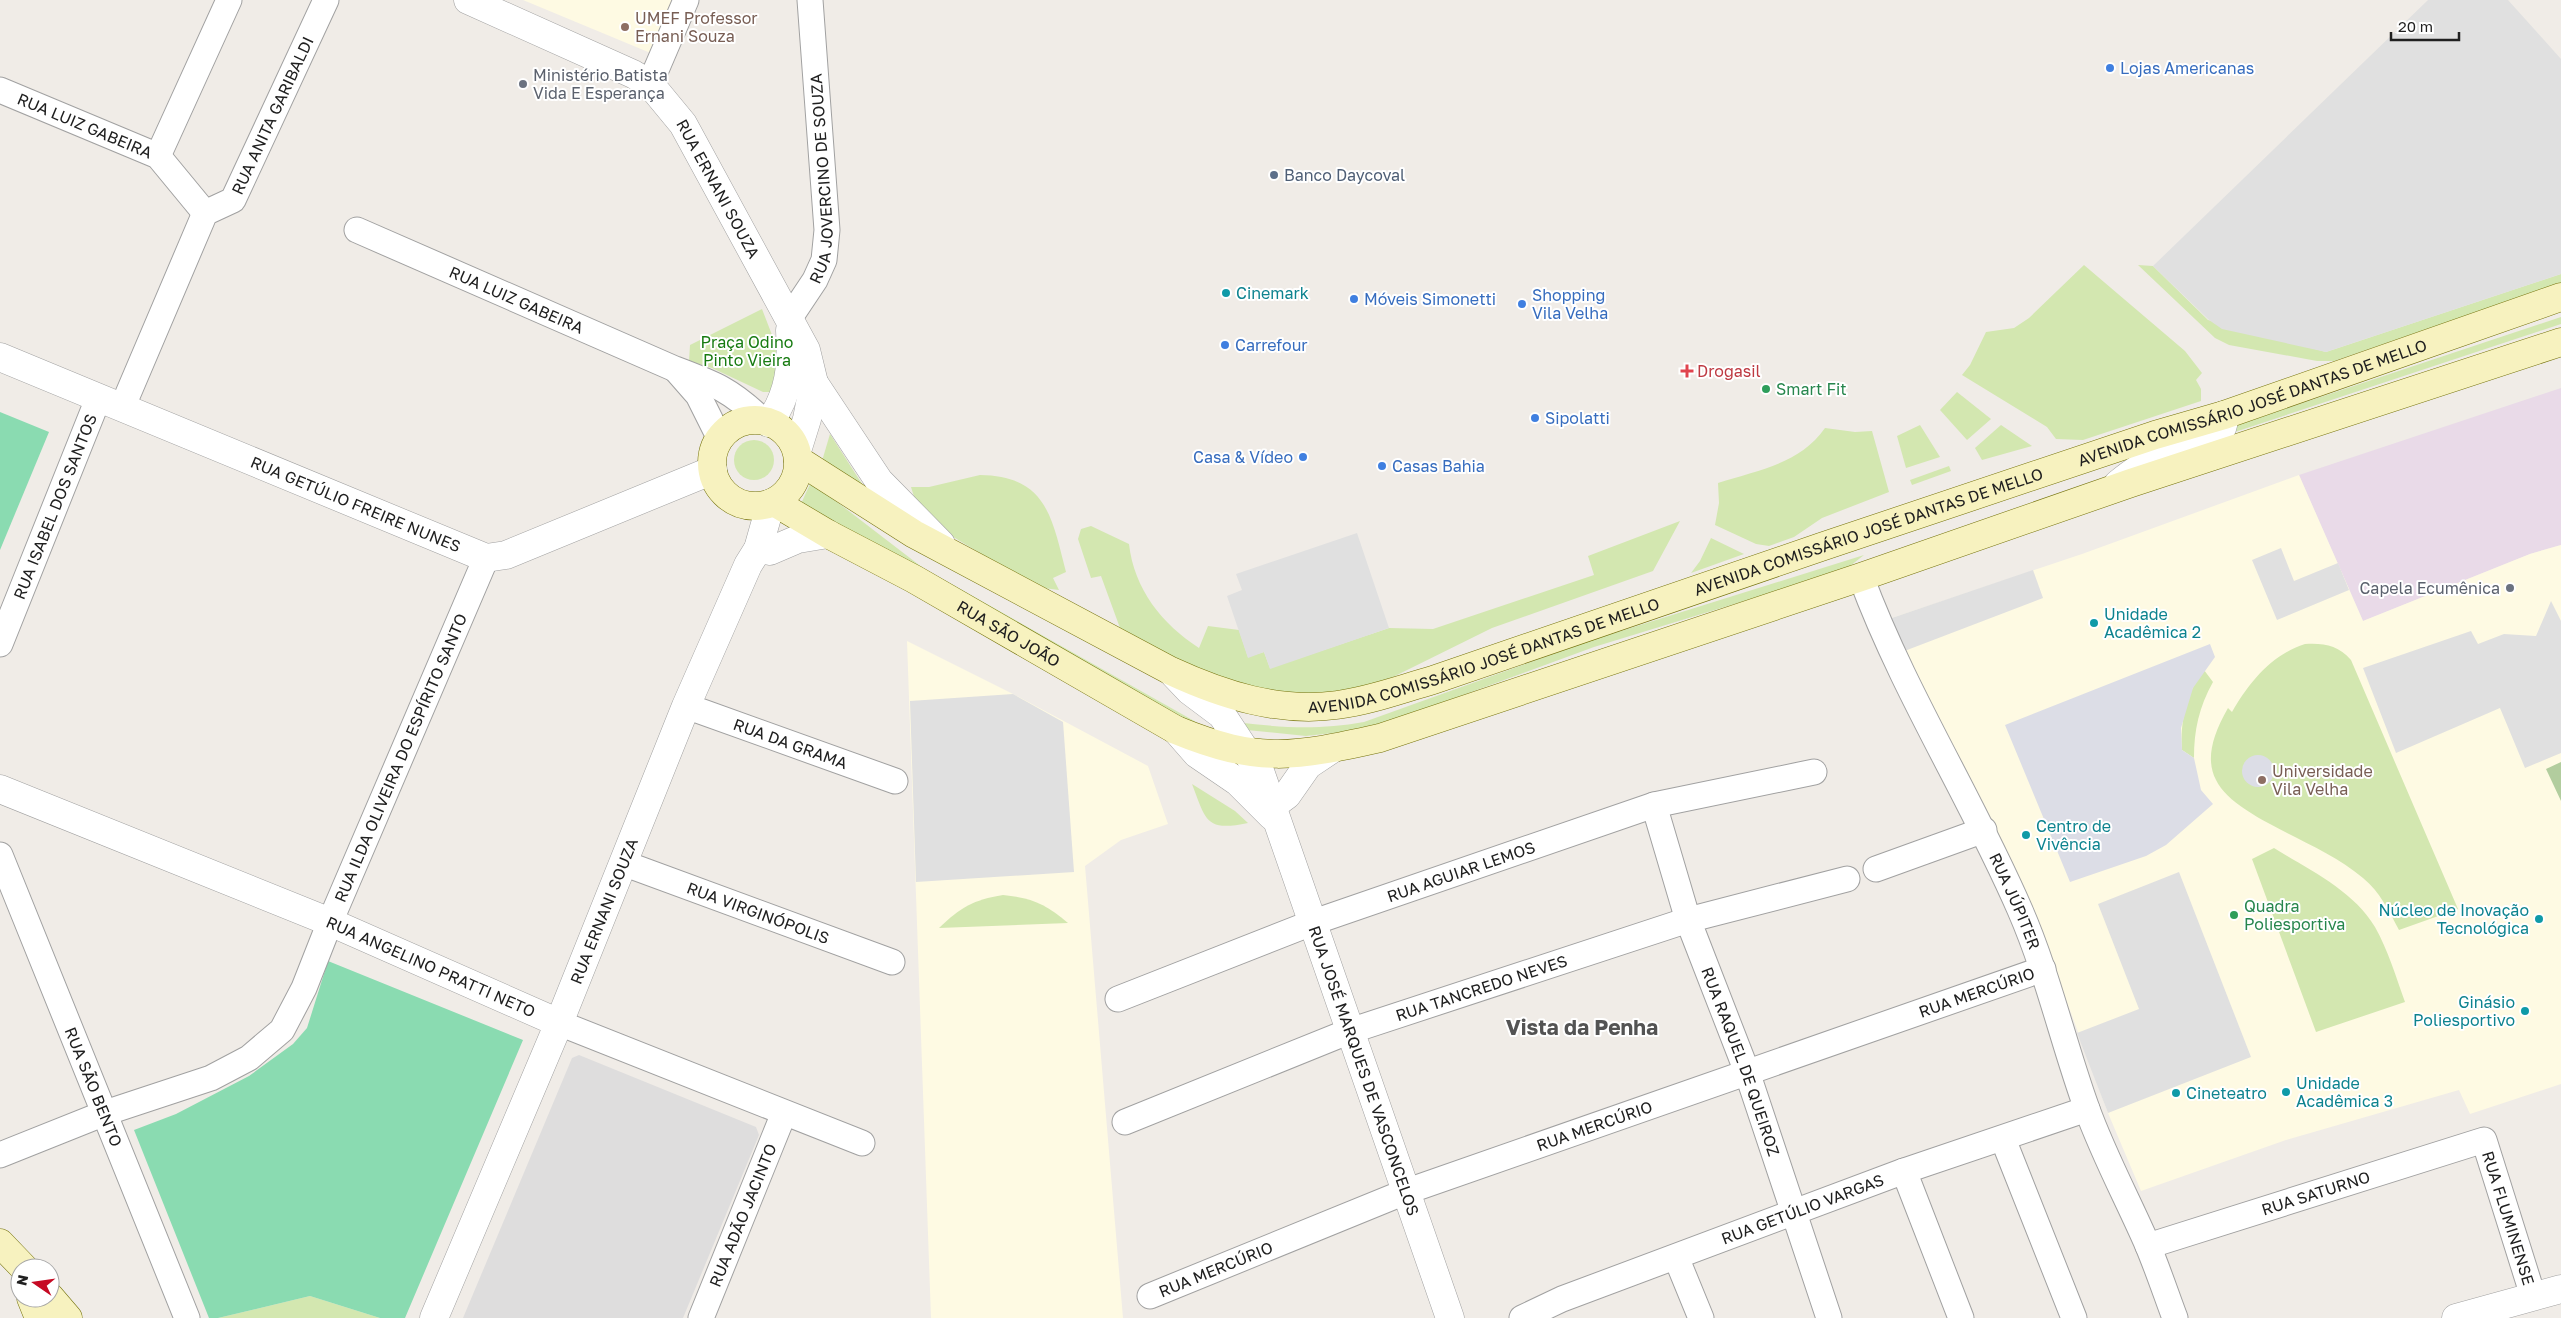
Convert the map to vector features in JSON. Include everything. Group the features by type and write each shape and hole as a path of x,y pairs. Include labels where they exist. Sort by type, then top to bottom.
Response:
{"main road":[{"name":"AVENIDA COMISSÁRIO JOSÉ DANTAS DE MELLO","path":"1171,671 1232,696 1257,701 1307,706 1336,705 1368,699 1452,674 2136,442 2224,415 2561,297"},
{"path":"1247,753 1275,756 1332,749 1380,738 1861,577 2114,489 2561,342"},
{"path":"797,456 793,485 773,503 750,506 740,504 724,493 715,479 713,454 720,439 738,424 766,421 784,431 797,456 914,534 1171,671"},
{"name":"RUA SÃO JOÃO","path":"773,503 914,579 1176,730 1220,746 1247,753"},
{"path":"59,1308 68,1318"}],"street":[{"path":"158,156 229,0"},
{"name":"RUA ANITA GARIBALDI","path":"205,213 233,200 326,0"},
{"path":"650,84 686,0"},
{"name":"RUA JOVERCINO DE SOUZA","path":"789,319 815,280 824,260 827,230 810,0"},
{"name":"RUA ERNANI SOUZA","path":"482,3 611,62 650,84 683,124 806,350 814,383 797,456"},
{"name":"RUA LUIZ GABEIRA","path":"0,90 158,156 205,213"},
{"path":"110,404 205,213"},
{"name":"RUA LUIZ GABEIRA","path":"357,230 675,369 721,387 739,398 766,421"},
{"name":"RUA ERNANI SOUZA","path":"766,421 784,399 790,380 792,361 789,319"},
{"name":"RUA GETÚLIO FREIRE NUNES","path":"0,357 486,558"},
{"name":"RUA LUIZ GABEIRA","path":"675,369 698,395 720,439"},
{"path":"814,383 879,480 952,553"},
{"name":"RUA ISABEL DOS SANTOS","path":"0,644 110,404"},
{"path":"2114,489 2128,475 2150,462 2210,442 2220,433 2225,424 2224,415"},
{"path":"486,558 493,559 506,555 713,470"},
{"name":"RUA ERNANI SOUZA","path":"434,1318 559,1023 686,706 748,565 758,550 773,503"},
{"path":"758,550 770,551 798,540 828,534"},
{"name":"RUA ILDA OLIVEIRA DO ESPÍRITO SANTO","path":"0,1155 105,1114 211,1078 249,1058 282,1030 304,988 330,922 486,558"},
{"name":"RUA JÚPITER","path":"1861,577 1874,612 1939,748 1984,830 2020,910 2043,969 2087,1109 2124,1197 2148,1246 2175,1318"},
{"name":"RUA JOSÉ MARQUES DE VASCONCELOS","path":"1171,671 1190,691 1222,715 1261,774 1450,1318"},
{"name":"RUA DA GRAMA","path":"686,706 895,780"},
{"name":"RUA JOSÉ MARQUES DE VASCONCELOS","path":"1176,730 1197,754 1238,782 1275,814"},
{"path":"1275,814 1308,765 1332,749"},
{"name":"RUA AGUIAR LEMOS","path":"1118,998 1314,922 1654,805 1814,772"},
{"name":"RUA ANGELINO PRATTI NETO","path":"0,789 330,922 559,1023 862,1143"},
{"name":"RUA RAQUEL DE QUEIROZ","path":"1654,805 1688,920 1747,1072 1792,1214 1829,1318"},
{"path":"1876,869 1984,830"},
{"name":"RUA SÃO BENTO","path":"0,854 187,1318"},
{"name":"RUA VIRGINÓPOLIS","path":"623,863 892,962"},
{"name":"RUA TANCREDO NEVES","path":"1126,1122 1350,1031 1688,920 1847,879"},
{"name":"RUA MERCÚRIO","path":"1150,1296 1405,1192 2043,969"},
{"name":"RUA GETÚLIO VARGAS","path":"1522,1318 1565,1308 1676,1256 1904,1171 2087,1109"},
{"name":"RUA ADÃO JACINTO","path":"701,1318 784,1113"},
{"path":"2003,1139 2074,1318"},
{"name":"RUA SATURNO","path":"2148,1246 2484,1140"},
{"name":"RUA FLUMINENSE","path":"2484,1140 2533,1296"},
{"path":"1904,1171 1961,1318"},
{"path":"1676,1256 1701,1318"},
{"path":"2456,1318 2561,1289"}],"shaded area":[{"name":"UMEF Professor Ernani Souza","path":"523,0 673,0 653,54"},
{"path":"2428,0 2508,0 2561,59 2561,274 2326,352 2222,329 2209,320 2153,266"},
{"path":"2561,388 2561,545 2530,554 2363,621 2299,475"},
{"name":"Universidade Vila Velha","path":"2299,475 2363,621 2530,554 2561,545 2561,1084 2470,1114 2459,1090 2286,1140 2141,1191 2108,1113 2031,905 1880,622 2082,554"},
{"path":"1357,533 1389,628 1270,669 1264,652 1248,658 1227,596 1242,590 1236,574"},
{"path":"2281,548 2294,581 2338,563 2349,590 2277,620 2252,560"},
{"path":"2033,570 2043,598 1894,655 1880,622"},
{"path":"2551,601 2561,621 2561,753 2525,768 2500,708 2396,753 2363,668 2471,631 2478,644 2504,634 2536,636"},
{"path":"907,641 1013,694 1148,766 1168,824 1121,840 1085,866 1123,1318 931,1318"},
{"path":"2210,644 2215,657 2193,688 2181,728 2182,750 2194,758 2201,790 2213,804 2166,845 2146,856 2070,882 2005,725"},
{"path":"1013,694 1063,722 1074,872 916,882 910,701"},
{"path":"2258,755 2270,759 2274,771 2270,783 2258,787 2246,783 2242,771 2246,759"},
{"path":"2179,872 2251,1057 2108,1113 2077,1033 2139,1009 2098,904"},
{"path":"579,1055 756,1127 759,1135 683,1318 463,1318 572,1058"}],"green space":[{"path":"2084,265 2185,351 2202,373 2196,380 2201,389 2201,401 2083,440 2056,439 2047,427 1962,375 1970,365 1986,332 2014,328 2029,318"},
{"path":"2138,265 2153,266 2208,320 2326,352 2561,274 2561,283 2334,361 2317,361 2229,345 2215,338"},
{"name":"Praça Odino Pinto Vieira","path":"762,309 779,353 773,392 763,392 712,368 689,361 690,345"},
{"path":"2561,317 2561,324 2235,432 2233,426"},
{"path":"1957,392 1991,419 1967,440 1940,410"},
{"path":"0,412 49,432 0,550"},
{"path":"1920,425 1940,457 1906,468 1897,436"},
{"path":"2001,425 2032,446 1982,460 1975,448"},
{"path":"1825,428 1855,432 1872,431 1889,492 1822,518 1794,537 1769,546 1756,544 1715,525 1719,503 1718,483 1791,458 1815,440"},
{"path":"830,434 864,487 822,461"},
{"path":"758,440 765,443 771,449 774,460 773,468 765,477 758,480 750,480 743,477 735,468 734,456 737,449 746,441"},
{"path":"1949,466 1951,471 1912,485 1910,480"},
{"path":"980,475 1002,477 1020,483 1033,492 1043,504 1056,534 1066,572 1053,578 1059,590 1036,587 945,532 916,503 911,487 929,487"},
{"path":"811,482 923,568 1196,722 1199,730 798,510"},
{"path":"1680,521 1653,571 1492,628 1393,677 1358,689 1293,695 1208,676 1129,637 1120,628 1101,576 1091,578 1078,539 1081,529 1091,526 1129,544 1137,576 1144,590 1152,604 1173,628 1199,648 1208,626 1239,630 1248,657 1264,652 1270,668 1389,628 1433,629 1594,575 1588,556"},
{"path":"1711,538 1744,554 1691,573 1700,561"},
{"path":"1864,555 1845,570 1594,647 1370,729 1306,736 1247,730 1237,722 1301,727 1348,725 1364,722 1589,641"},
{"path":"2305,644 2318,644 2336,648 2351,660 2458,909 2399,930 2379,896 2363,878 2330,855 2251,813 2235,802 2223,790 2215,778 2211,764 2212,748 2217,729 2228,708 2232,712 2246,691 2271,663 2282,655"},
{"path":"2204,670 2213,682 2204,700 2198,719 2194,758 2182,750 2183,718 2193,688"},
{"path":"2561,762 2561,801 2546,769"},
{"path":"1192,784 1235,811 1248,823 1223,826 1209,820 1201,807"},
{"path":"2274,848 2316,873 2343,892 2366,914 2384,945 2405,1002 2316,1032 2252,859"},
{"path":"1003,895 1038,903 1053,911 1068,923 939,928 954,915 975,902"},
{"path":"328,961 523,1040 405,1318 380,1318 310,1296 218,1318 209,1318 134,1130 176,1114 249,1076 293,1044 307,1028"},
{"path":"310,1296 380,1318 218,1318"}],"place":[{"name":"UMEF Professor Ernani Souza","path":"625,27"},
{"name":"Lojas Americanas","path":"2110,68"},
{"name":"Ministério Batista Vida E Esperança","path":"523,84"},
{"name":"Banco Daycoval","path":"1274,175"},
{"name":"Cinemark","path":"1226,293"},
{"name":"Móveis Simonetti","path":"1354,299"},
{"name":"Shopping Vila Velha","path":"1522,304"},
{"name":"Carrefour","path":"1225,345"},
{"name":"Drogasil","path":"1687,371"},
{"name":"Smart Fit","path":"1766,389"},
{"name":"Sipolatti","path":"1535,418"},
{"name":"Casa & Vídeo","path":"1303,457"},
{"name":"Casas Bahia","path":"1382,466"},
{"name":"Capela Ecumênica","path":"2510,588"},
{"name":"Unidade Acadêmica 2","path":"2094,623"},
{"name":"Universidade Vila Velha","path":"2262,780"},
{"name":"Centro de Vivência","path":"2026,835"},
{"name":"Quadra Poliesportiva","path":"2234,915"},
{"name":"Núcleo de Inovação Tecnológica","path":"2539,919"},
{"name":"Ginásio Poliesportivo","path":"2525,1011"},
{"name":"Unidade Acadêmica 3","path":"2286,1092"},
{"name":"Cineteatro","path":"2176,1093"}],"district":[{"name":"Vista da Penha","path":"1582,1027"}]}
